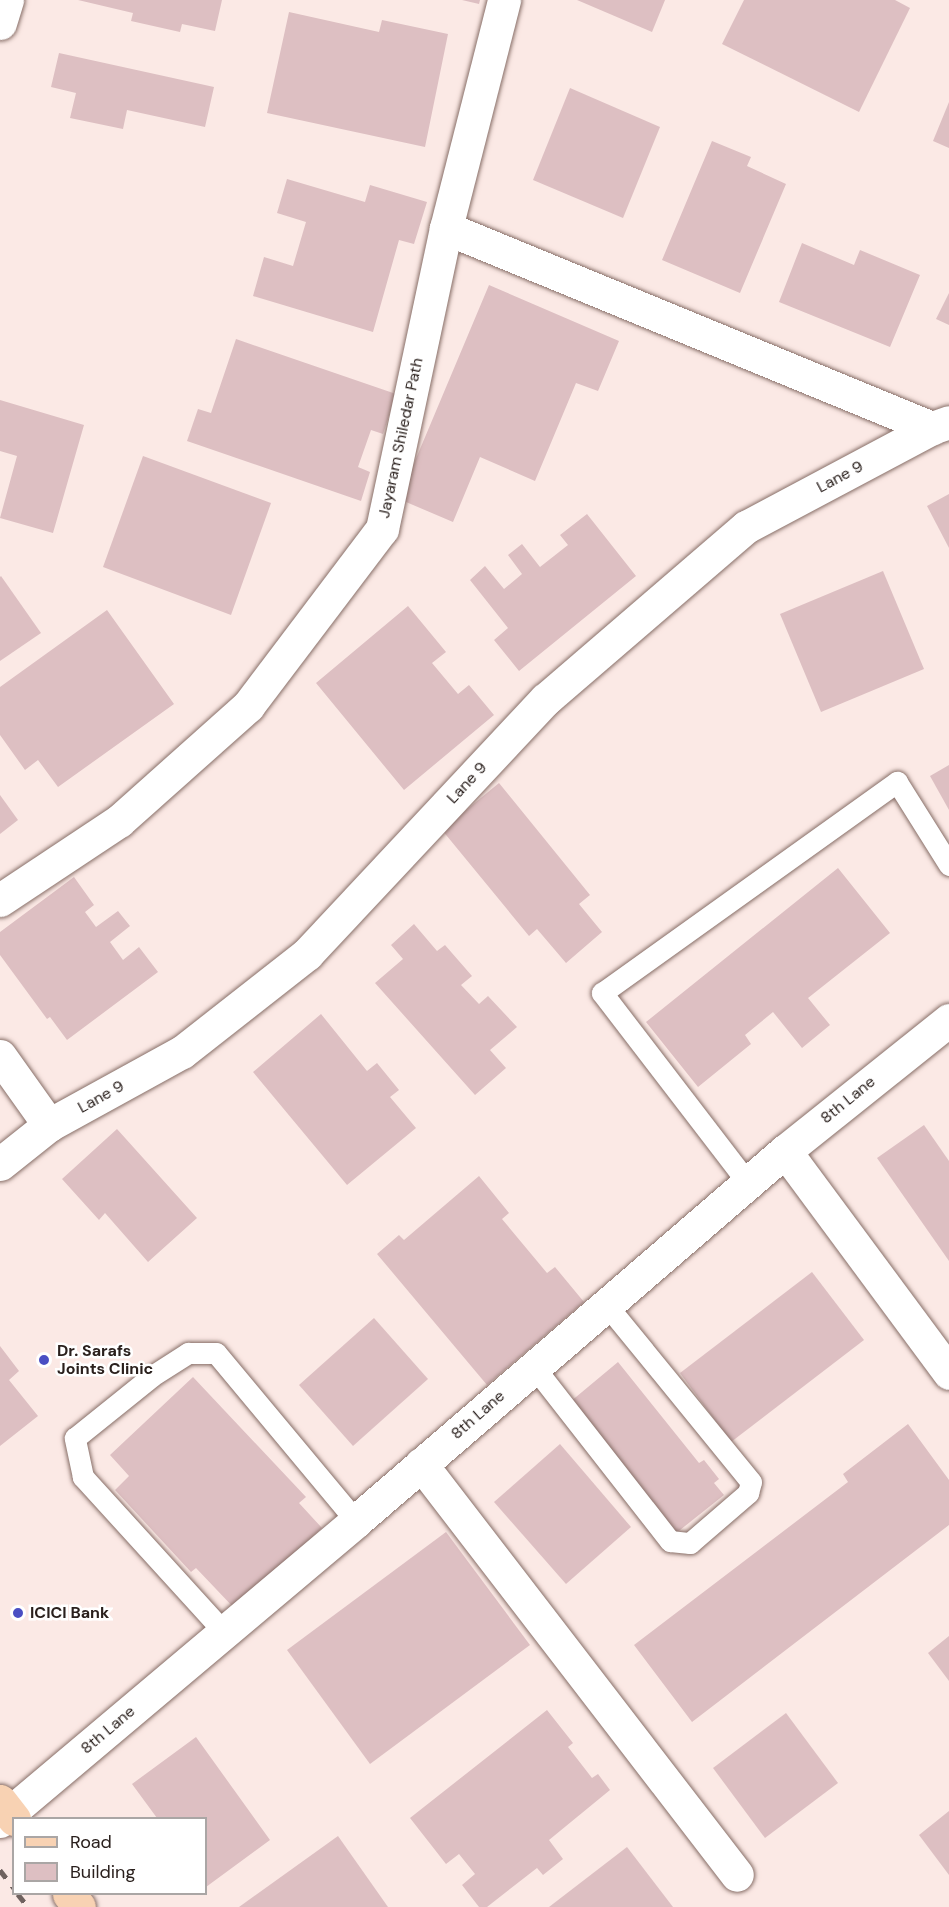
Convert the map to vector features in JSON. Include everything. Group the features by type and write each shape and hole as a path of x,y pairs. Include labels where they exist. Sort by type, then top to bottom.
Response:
{"street":[{"path":"0,23 7,0"},
{"name":"Jayaram Shiledar Path","path":"0,900 119,821 248,706 382,529 446,228 504,0"},
{"path":"446,228 941,425"},
{"name":"Lane 9","path":"0,1164 49,1125 182,1052 307,954 546,699 746,527 941,425"},
{"name":"8th Lane","path":"6,1814 356,1521 785,1151 949,1020"},
{"path":"0,1056 49,1125"},
{"path":"785,1151 949,1373"},
{"path":"421,1464 737,1875"}],"lane":[{"path":"748,1183 602,993 897,782 949,865"},
{"path":"534,1367 670,1541 690,1543 748,1493 751,1482 606,1304"},
{"path":"224,1632 83,1477 75,1438 152,1376 188,1353 216,1353 356,1521"}],"building":[{"path":"78,0 222,0 215,31 182,24 180,32 131,21 133,13"},
{"path":"462,0 480,0 479,4"},
{"path":"577,0 665,0 652,32"},
{"path":"744,0 895,0 910,8 859,112 722,44"},
{"path":"289,12 379,32 382,20 448,34 425,147 267,113"},
{"path":"59,53 214,87 205,127 127,110 123,129 70,118 76,93 51,87"},
{"path":"570,88 660,127 623,218 533,180"},
{"path":"949,102 949,148 933,141"},
{"path":"712,141 751,157 747,166 786,184 740,293 662,260"},
{"path":"287,179 365,202 370,185 427,202 414,244 399,240 373,332 253,296 264,257 293,266 306,222 277,213"},
{"path":"802,243 854,265 860,250 920,275 890,347 779,302"},
{"path":"489,285 619,341 598,391 576,383 535,481 480,457 453,522 399,499"},
{"path":"949,293 949,325 936,319"},
{"path":"236,339 396,394 383,434 371,430 358,467 370,472 361,501 187,441 198,409 211,413"},
{"path":"0,400 84,425 53,533 0,518 17,456 0,451"},
{"path":"143,456 271,503 231,615 103,567"},
{"path":"949,494 949,548 927,506"},
{"path":"587,514 636,576 519,671 494,640 508,628 470,580 485,566 504,589 522,574 508,555 522,544 540,567 568,545 560,535"},
{"path":"883,571 924,669 821,712 780,614"},
{"path":"0,577 41,633 0,661"},
{"path":"408,606 446,652 432,663 458,694 469,685 494,715 404,790 316,683"},
{"path":"107,610 174,704 58,787 38,760 25,770 0,735 0,687"},
{"path":"949,765 949,810 930,776"},
{"path":"499,783 590,895 579,904 602,932 566,963 537,929 529,936 442,830"},
{"path":"0,795 18,820 0,834"},
{"path":"838,868 890,933 808,998 830,1025 802,1048 773,1012 745,1035 751,1044 698,1087 646,1022"},
{"path":"74,877 94,905 85,912 96,927 118,911 130,926 110,942 123,960 139,947 158,972 67,1040 50,1017 47,1019 0,955 0,932"},
{"path":"414,924 437,951 445,945 472,976 461,985 479,1004 488,996 517,1027 490,1050 506,1068 475,1095 375,983 403,959 391,945"},
{"path":"321,1014 367,1071 377,1063 399,1090 390,1097 416,1128 347,1185 253,1072"},
{"path":"924,1125 949,1161 949,1261 877,1158"},
{"path":"117,1129 197,1218 148,1262 105,1213 99,1220 62,1179"},
{"path":"479,1176 509,1213 502,1219 547,1273 555,1267 584,1302 487,1385 377,1254 399,1235 404,1240"},
{"path":"812,1272 864,1340 731,1442 680,1373"},
{"path":"374,1318 428,1379 353,1446 299,1385"},
{"path":"0,1346 19,1371 9,1380 38,1416 0,1446"},
{"path":"618,1362 699,1463 704,1460 719,1479 714,1483 724,1495 675,1534 570,1402"},
{"path":"193,1377 306,1497 299,1503 322,1528 235,1609 196,1568 191,1572 115,1490 129,1476 110,1455"},
{"path":"908,1424 949,1480 949,1525 692,1722 634,1645 848,1482 843,1474"},
{"path":"560,1444 631,1527 566,1584 494,1502"},
{"path":"446,1532 530,1645 370,1764 287,1650"},
{"path":"949,1636 949,1681 928,1653"},
{"path":"547,1710 573,1743 568,1747 592,1778 598,1774 610,1790 549,1840 563,1859 543,1875 537,1868 487,1907 479,1907 462,1885 475,1874 459,1854 446,1864 410,1818"},
{"path":"786,1713 838,1783 765,1838 713,1768"},
{"path":"196,1737 270,1840 207,1886 207,1817 156,1817 132,1784"},
{"path":"949,1811 949,1875 919,1835"},
{"path":"338,1836 388,1907 239,1907"},
{"path":"627,1847 673,1907 549,1907"}],"railway":[{"path":"0,1870 12,1885"},
{"path":"19,1895 28,1907"}],"place":[{"name":"Dr. Sarafs Joints Clinic","path":"44,1360"},
{"name":"ICICI Bank","path":"18,1613"}]}
